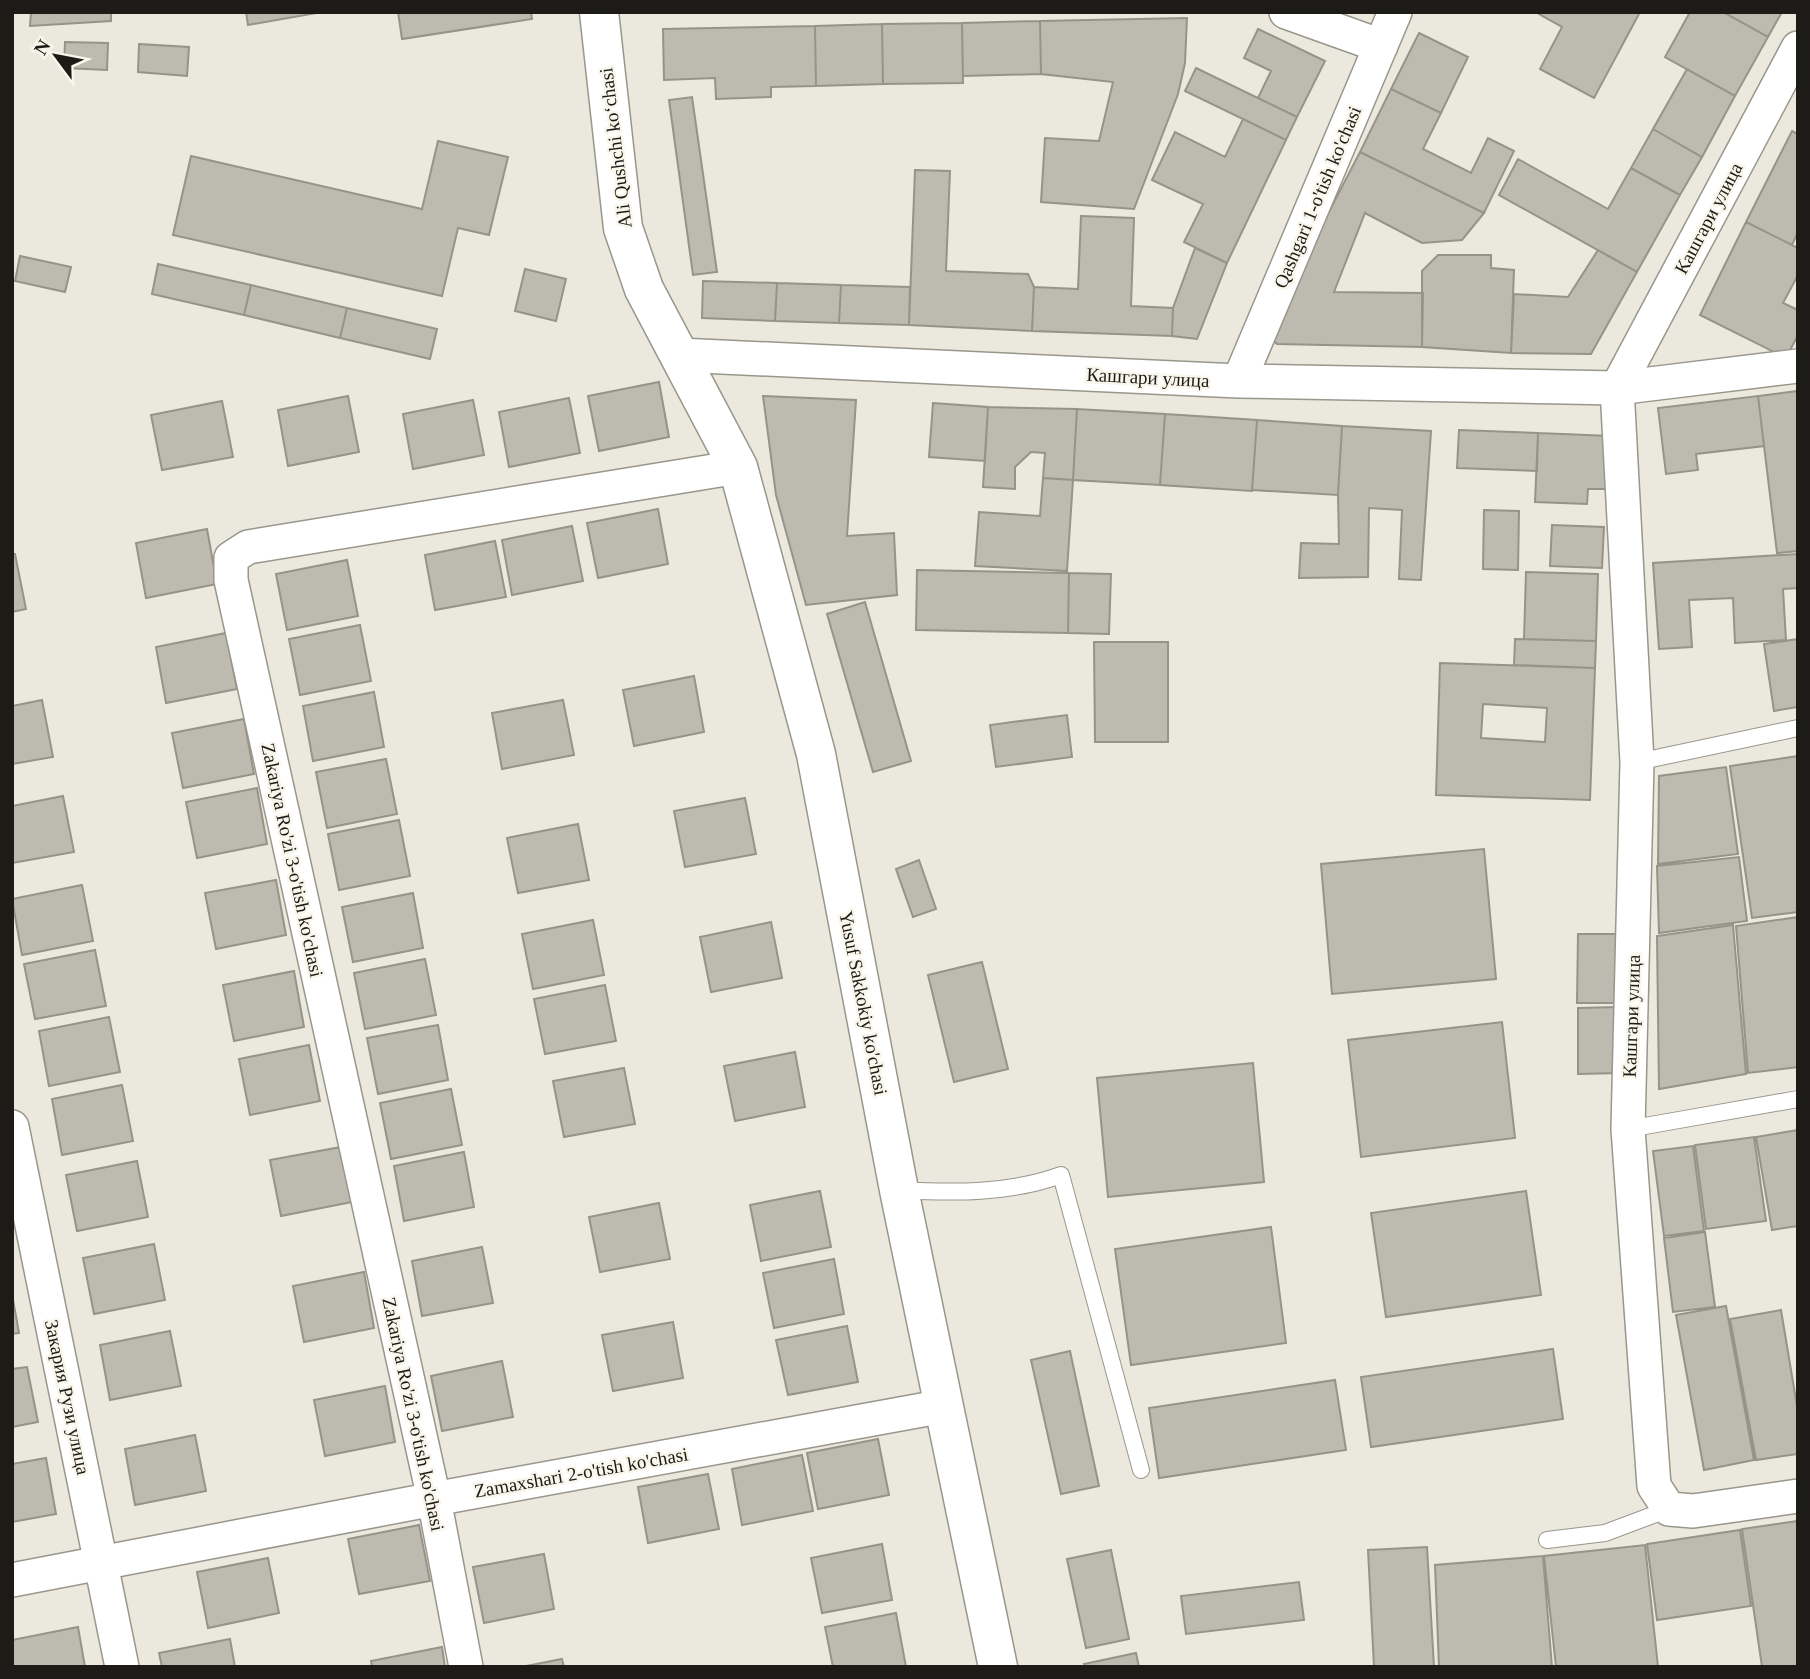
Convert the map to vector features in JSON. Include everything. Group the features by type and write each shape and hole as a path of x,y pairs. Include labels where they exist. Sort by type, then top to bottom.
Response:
{"main road":[{"name":"Ali Qushchi koʻchasi","path":"599,12 623,228 644,289 679,355"},
{"name":"Yusuf Sakkokiy ko'chasi","path":"679,355 738,467 816,754 899,1190 998,1667"}],"street":[{"path":"1286,12 1381,46"},
{"name":"Qashgari 1-o'tish ko'chasi","path":"1239,381 1395,12"},
{"name":"Кашгари улица","path":"1669,1509 1654,1486 1628,1129 1637,762 1617,388 1798,48"},
{"name":"Кашгари улица","path":"679,355 1239,381 1617,388 1798,366"},
{"name":"Zakariya Ro'zi 3-o'tish ko'chasi","path":"466,1667 434,1499 231,580 231,558 248,547 738,467"},
{"name":"Закария Рузи улица","path":"12,1127 103,1563 122,1667"},
{"name":"Zamaxshari 2-o'tish ko'chasi","path":"12,1580 434,1499 944,1406"},
{"path":"1669,1509 1693,1511 1798,1496"}],"lane":[{"path":"1637,762 1798,728"},
{"path":"1628,1129 1798,1099"},
{"path":"899,1190 957,1193 1038,1183 1061,1175 1141,1470"},
{"path":"1547,1540 1605,1533 1669,1509"}],"building":[{"path":"31,12 111,12 111,21 30,26"},
{"path":"246,12 317,12 317,13 248,25"},
{"path":"398,12 531,12 532,19 402,39"},
{"path":"1640,12 1594,98 1540,69 1562,27 1539,14"},
{"path":"1690,12 1723,12 1768,37 1735,96 1665,57"},
{"path":"1723,12 1782,12 1768,37"},
{"path":"1187,18 1185,63 1178,94 1134,209 1041,202 1045,138 1099,141 1113,82 1041,74 1040,21"},
{"path":"1040,21 1041,74 963,76 962,23"},
{"path":"962,23 963,83 883,84 882,24"},
{"path":"882,24 883,84 816,86 815,26"},
{"path":"815,26 816,86 771,87 771,97 716,99 715,78 664,80 663,29"},
{"path":"1258,29 1325,61 1297,117 1258,98 1271,71 1244,58"},
{"path":"1419,33 1468,57 1441,113 1391,89"},
{"path":"65,42 108,43 107,70 64,68"},
{"path":"139,44 189,47 187,76 138,72"},
{"path":"1196,68 1297,117 1286,140 1185,91"},
{"path":"1687,69 1735,96 1702,157 1653,129"},
{"path":"1391,89 1441,113 1423,149 1471,173 1488,138 1514,151 1484,213 1360,152"},
{"path":"692,97 717,272 693,275 669,100"},
{"path":"1243,119 1286,140 1227,263 1184,242 1203,204 1152,180 1175,132 1225,157"},
{"path":"1653,129 1702,157 1680,195 1631,168"},
{"path":"1792,131 1798,134 1798,232 1792,245 1746,222"},
{"path":"438,141 508,157 489,235 458,228 442,296 173,235 191,156 422,209"},
{"path":"1360,152 1484,213 1462,240 1422,243 1365,213 1334,292 1423,293 1422,347 1277,344 1266,333"},
{"path":"1518,159 1608,209 1631,168 1680,195 1637,272 1499,195"},
{"path":"915,170 950,171 946,271 1028,274 1034,287 1032,331 909,325"},
{"path":"1081,216 1134,218 1131,306 1173,308 1172,336 1032,331 1034,287 1078,289"},
{"path":"1746,222 1798,248 1798,275 1783,303 1798,310 1798,335 1786,358 1700,315"},
{"path":"1195,248 1227,263 1197,339 1172,336 1173,308"},
{"path":"1598,250 1637,272 1591,354 1511,353 1514,294 1568,297"},
{"path":"1438,255 1491,255 1491,268 1514,270 1511,353 1422,347 1422,271"},
{"path":"20,256 71,267 65,292 15,281"},
{"path":"158,264 251,285 244,315 152,294"},
{"path":"525,269 566,279 556,321 515,311"},
{"path":"703,281 777,283 775,321 702,318"},
{"path":"777,283 841,285 839,323 775,321"},
{"path":"251,285 347,308 340,338 244,315"},
{"path":"841,285 910,287 909,325 839,323"},
{"path":"347,308 437,329 430,359 340,338"},
{"path":"659,382 669,437 599,451 588,396"},
{"path":"1798,391 1798,551 1777,553 1758,396"},
{"path":"348,396 359,452 288,466 278,410"},
{"path":"763,396 856,400 847,536 894,533 897,595 806,605 776,495"},
{"path":"1758,396 1764,446 1696,454 1698,470 1666,474 1658,408"},
{"path":"569,398 580,453 509,467 499,412"},
{"path":"473,400 484,455 413,469 403,414"},
{"path":"222,401 233,457 162,470 151,415"},
{"path":"933,403 988,407 985,461 929,457"},
{"path":"988,407 1077,409 1073,480 1043,478 1045,453 1031,452 1015,467 1015,489 983,487"},
{"path":"1077,409 1165,414 1160,485 1073,480"},
{"path":"1165,414 1257,420 1252,491 1160,485"},
{"path":"1257,420 1342,426 1338,495 1252,490"},
{"path":"1342,426 1431,431 1421,580 1399,579 1402,510 1369,508 1368,577 1299,578 1301,543 1339,544 1338,495"},
{"path":"1459,430 1538,433 1537,471 1457,468"},
{"path":"1538,433 1610,436 1607,489 1588,489 1587,504 1535,502"},
{"path":"1043,478 1073,480 1067,571 975,566 979,512 1040,516"},
{"path":"658,509 668,564 598,578 587,523"},
{"path":"1484,510 1519,511 1518,570 1483,569"},
{"path":"1552,525 1604,527 1602,568 1550,566"},
{"path":"572,526 583,581 512,595 502,540"},
{"path":"207,529 217,584 146,598 136,543"},
{"path":"495,541 506,597 435,610 425,555"},
{"path":"12,554 15,554 26,609 12,612"},
{"path":"1798,554 1798,588 1783,589 1786,640 1735,643 1733,598 1689,600 1692,647 1659,649 1653,563"},
{"path":"347,560 358,616 287,630 276,574"},
{"path":"917,570 1069,573 1068,633 916,630"},
{"path":"1526,572 1598,574 1596,641 1524,639"},
{"path":"1069,573 1111,574 1109,634 1068,633"},
{"path":"865,602 911,761 873,772 827,614"},
{"path":"360,625 371,681 300,695 289,639"},
{"path":"226,633 237,689 166,703 156,647"},
{"path":"1515,639 1596,641 1595,668 1514,665"},
{"path":"1798,639 1798,707 1774,711 1764,644"},
{"path":"1094,642 1168,642 1168,742 1095,742"},
{"path":"1440,663 1595,668 1590,800 1436,795","holes":["1483,704 1547,708 1545,742 1481,738"]},
{"path":"694,676 704,732 634,746 623,690"},
{"path":"374,692 384,747 313,761 303,706"},
{"path":"42,700 53,757 12,764 12,706"},
{"path":"563,700 574,755 502,769 492,713"},
{"path":"1067,715 1072,757 996,767 990,725"},
{"path":"244,719 254,774 183,788 172,733"},
{"path":"1798,756 1798,912 1752,918 1730,766"},
{"path":"386,759 397,814 327,828 316,772"},
{"path":"1726,767 1738,854 1658,864 1659,776"},
{"path":"257,788 267,844 197,858 186,802"},
{"path":"63,796 74,852 12,863 12,806"},
{"path":"745,798 756,854 685,867 674,811"},
{"path":"399,820 410,876 339,890 328,834"},
{"path":"578,824 589,880 518,893 507,838"},
{"path":"1484,849 1496,979 1332,994 1321,864"},
{"path":"1739,857 1747,921 1659,933 1657,866"},
{"path":"919,860 936,909 913,917 896,869"},
{"path":"276,880 286,935 216,949 205,893"},
{"path":"82,885 93,941 22,955 12,899"},
{"path":"413,893 423,948 353,962 342,907"},
{"path":"1798,917 1798,1067 1748,1073 1736,926"},
{"path":"593,920 604,975 533,989 522,934"},
{"path":"771,922 782,978 711,992 700,937"},
{"path":"1733,925 1746,1074 1659,1089 1657,936"},
{"path":"1578,934 1619,934 1619,1003 1577,1003"},
{"path":"95,950 106,1006 35,1019 24,964"},
{"path":"425,959 436,1015 365,1029 354,973"},
{"path":"982,962 1008,1069 954,1082 928,975"},
{"path":"294,971 304,1027 234,1041 223,985"},
{"path":"605,985 616,1041 545,1054 534,999"},
{"path":"1619,1007 1620,1073 1578,1074 1578,1008"},
{"path":"109,1017 120,1072 49,1086 39,1031"},
{"path":"1502,1022 1515,1138 1361,1157 1348,1040"},
{"path":"438,1025 448,1080 378,1094 367,1038"},
{"path":"309,1045 320,1101 250,1115 239,1059"},
{"path":"795,1052 805,1107 735,1121 724,1066"},
{"path":"1253,1063 1264,1182 1108,1197 1097,1078"},
{"path":"624,1068 635,1124 564,1137 553,1081"},
{"path":"122,1085 133,1141 62,1155 52,1099"},
{"path":"451,1089 462,1145 391,1159 380,1103"},
{"path":"1798,1130 1798,1226 1772,1230 1756,1137"},
{"path":"1754,1137 1766,1221 1706,1229 1695,1145"},
{"path":"1693,1146 1704,1231 1664,1236 1653,1151"},
{"path":"341,1147 352,1202 281,1216 270,1160"},
{"path":"464,1152 474,1207 404,1221 394,1166"},
{"path":"137,1161 148,1217 77,1231 66,1175"},
{"path":"820,1191 831,1247 761,1261 750,1205"},
{"path":"1526,1191 1541,1295 1386,1317 1371,1213"},
{"path":"659,1203 670,1259 600,1272 589,1217"},
{"path":"1271,1227 1286,1343 1131,1365 1115,1249"},
{"path":"1705,1232 1715,1307 1673,1312 1664,1238"},
{"path":"154,1244 165,1300 94,1314 83,1258"},
{"path":"482,1247 493,1303 422,1316 412,1261"},
{"path":"834,1259 844,1314 774,1328 763,1273"},
{"path":"364,1272 374,1328 304,1342 293,1286"},
{"path":"12,1294 19,1333 12,1334"},
{"path":"1726,1306 1754,1460 1704,1470 1676,1315"},
{"path":"1781,1310 1798,1412 1798,1454 1756,1460 1730,1319"},
{"path":"673,1322 683,1378 613,1391 602,1335"},
{"path":"847,1326 858,1382 788,1395 776,1340"},
{"path":"170,1331 181,1386 110,1400 100,1345"},
{"path":"1553,1349 1563,1419 1371,1447 1361,1377"},
{"path":"1070,1351 1099,1486 1061,1494 1031,1360"},
{"path":"502,1361 513,1417 442,1431 431,1376"},
{"path":"27,1367 38,1422 12,1427 12,1369"},
{"path":"1335,1380 1346,1450 1159,1478 1149,1408"},
{"path":"385,1386 395,1442 325,1456 314,1400"},
{"path":"195,1435 206,1491 135,1505 125,1449"},
{"path":"878,1439 889,1495 818,1509 807,1453"},
{"path":"802,1455 813,1511 742,1525 732,1469"},
{"path":"46,1458 56,1514 12,1522 12,1464"},
{"path":"708,1474 719,1529 648,1543 638,1487"},
{"path":"1798,1521 1798,1667 1762,1667 1742,1529"},
{"path":"419,1525 430,1581 359,1594 348,1539"},
{"path":"1740,1530 1751,1606 1657,1620 1647,1544"},
{"path":"882,1544 892,1600 822,1613 811,1558"},
{"path":"1645,1545 1658,1667 1556,1667 1544,1556"},
{"path":"1427,1547 1434,1667 1374,1667 1368,1550"},
{"path":"1111,1550 1129,1639 1086,1648 1067,1559"},
{"path":"544,1554 554,1609 484,1623 473,1567"},
{"path":"1543,1556 1552,1667 1439,1667 1435,1565"},
{"path":"268,1558 279,1613 208,1628 197,1572"},
{"path":"1299,1582 1304,1620 1186,1634 1181,1596"},
{"path":"896,1613 906,1667 833,1667 825,1627"},
{"path":"78,1627 85,1667 12,1667 12,1640"},
{"path":"230,1639 235,1667 162,1667 159,1653"},
{"path":"442,1647 445,1667 372,1667 371,1661"},
{"path":"1136,1653 1139,1667 1085,1667 1084,1664"},
{"path":"562,1659 564,1667 521,1667"}]}
